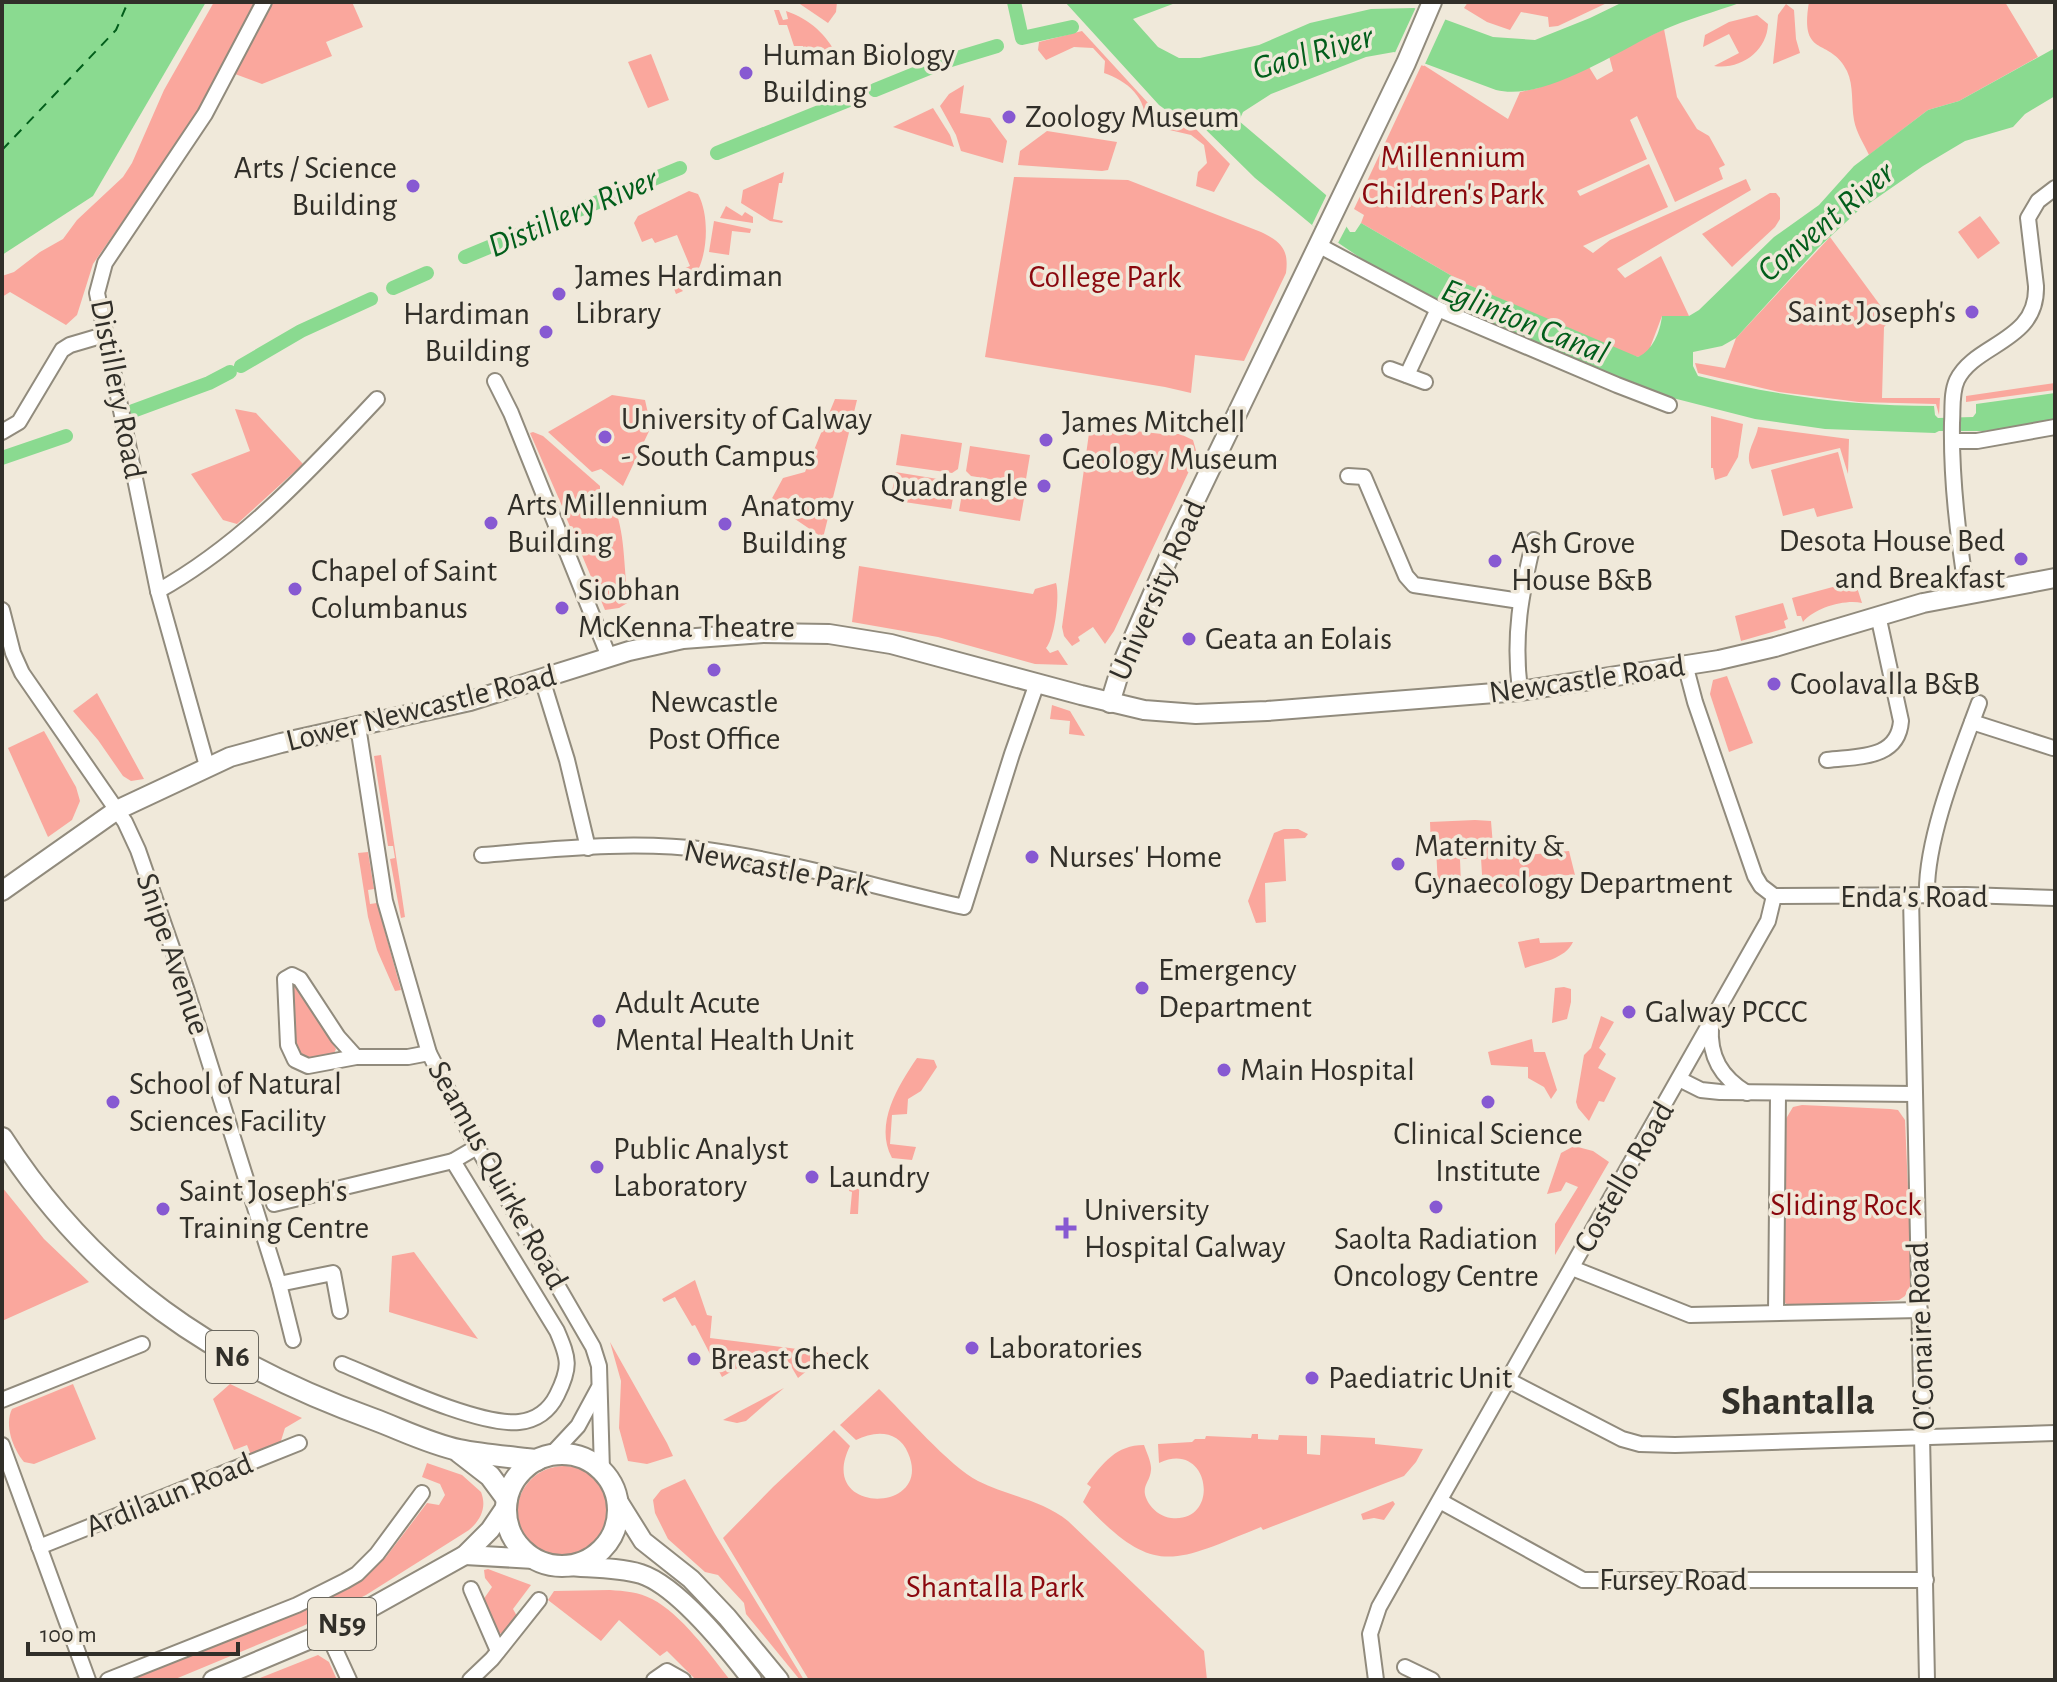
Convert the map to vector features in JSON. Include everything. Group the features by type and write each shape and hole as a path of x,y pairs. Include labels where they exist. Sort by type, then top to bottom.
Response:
{"highway":[{"name":"N6","path":"2,1138 63,1219 121,1279 162,1313 223,1352 332,1404 456,1449 544,1458 569,1455 602,1471"},
{"name":"N6","path":"456,1449 490,1476 507,1502 511,1534 520,1548 534,1559"},
{"path":"507,1502 515,1480 544,1458"},
{"path":"534,1559 550,1565 583,1563 599,1553 611,1538 618,1520 618,1501 602,1471"}],"main road":[{"name":"University Road","path":"1110,703 1119,672 1178,536 1432,6"},
{"name":"Newcastle Road","path":"1110,703 1144,710 1196,714 1409,702 1520,691 1732,658 1878,615 2055,578"},
{"name":"Lower Newcastle Road","path":"2,891 117,810 207,766 281,743 459,704 609,657 683,639 810,633 891,644 1110,703"},
{"path":"618,1501 643,1541 691,1579 779,1680"},
{"name":"N59","path":"213,1680 327,1632 465,1555 490,1530 507,1502"},
{"name":"N59","path":"465,1555 534,1559"},
{"path":"567,1566 629,1571 661,1584 694,1613 752,1680"}],"street":[{"name":"Distillery Road","path":"207,766 158,591 97,293 100,272 205,114 264,2"},
{"path":"1967,594 1952,479 1954,388 1961,374 2012,334 2032,313 2037,296 2028,218 2038,201 2055,188"},
{"path":"1321,240 1438,309 1602,380 1669,405"},
{"path":"1407,375 1438,309"},
{"path":"2,432 19,422 62,350 104,335"},
{"path":"1390,369 1425,382"},
{"path":"495,381 511,413 609,657"},
{"path":"158,591 237,539 377,399"},
{"path":"1952,436 1977,441 2055,427"},
{"path":"1348,476 1364,477 1406,576 1414,585 1520,601"},
{"path":"1520,691 1517,666 1520,601 1534,540"},
{"name":"Snipe Avenue","path":"2,610 13,653 22,673 117,810 138,850 186,988 279,1284 293,1340"},
{"path":"1827,760 1883,752 1898,736 1901,721 1878,615"},
{"path":"1685,664 1695,702 1755,876 1761,886 1774,896"},
{"path":"542,679 567,760 588,848"},
{"name":"Newcastle Park","path":"482,855 651,846 706,850 964,907 1037,683"},
{"path":"1927,896 1932,843 1979,703"},
{"path":"1972,722 2053,748"},
{"name":"Seamus Quirke Road","path":"358,726 385,901 429,1053 477,1147 593,1347 599,1366 602,1471"},
{"name":"Enda's Road","path":"1774,896 2055,898"},
{"name":"Costello Road","path":"1376,1680 1371,1625 1768,921 1774,896"},
{"name":"O'Conaire Road","path":"1911,896 1927,1680"},
{"path":"356,1057 338,1037 300,979 292,975 285,979 288,1045 295,1060 308,1066 356,1057 408,1057 429,1053"},
{"path":"1712,1022 1712,1056 1721,1073 1747,1093"},
{"path":"1679,1079 1701,1090 1778,1095 1914,1094"},
{"path":"1776,1313 1778,1095"},
{"path":"274,1204 453,1161 477,1147"},
{"path":"342,1364 467,1413 496,1421 517,1422 535,1418 551,1407 568,1374 567,1354 557,1331 453,1161"},
{"path":"1572,1268 1690,1315 1920,1310"},
{"path":"279,1284 333,1273 340,1311"},
{"path":"2,1400 142,1344"},
{"path":"1508,1380 1622,1439 1640,1444 2055,1433"},
{"path":"544,1458 578,1426 600,1385"},
{"name":"Ardilaun Road","path":"39,1547 299,1443"},
{"path":"2,1445 88,1680"},
{"path":"108,1680 297,1605 357,1574 377,1554 422,1493"},
{"name":"Fursey Road","path":"1440,1501 1583,1580 1926,1580"},
{"path":"471,1589 498,1651"},
{"path":"470,1680 539,1600"},
{"path":"327,1632 349,1680"},
{"path":"1405,1667 1432,1680"},
{"path":"654,1680 667,1671 683,1680"}],"green space":[{"path":"214,2 257,2 199,111 93,264 77,315 66,325 10,292 2,297 2,276 14,272 63,239 77,220 123,177 164,90"},
{"path":"272,2 352,2 363,27 326,42 332,56 262,84 235,74"},
{"path":"797,2 837,2 836,12 828,23"},
{"path":"1468,2 1609,2 1558,26 1549,27 1548,17 1521,12 1510,30 1487,22 1464,8"},
{"path":"1809,2 2005,2 2038,57 1959,101 1928,110 1869,155 1855,124 1847,71 1840,60 1812,40 1808,32"},
{"path":"1786,4 1794,10 1800,53 1773,64 1778,15"},
{"path":"774,10 779,10 783,20 788,19 786,11 810,23 828,41 838,57 826,53 796,52 804,51 803,46 794,46 787,25 779,25"},
{"path":"1757,15 1768,24 1758,50 1743,62 1714,66 1739,53 1729,34 1703,47 1705,35 1729,22"},
{"name":"Millennium Children's Park","path":"1664,29 1677,97 1697,129 1709,136 1725,165 1719,168 1723,179 1675,202 1637,116 1630,120 1647,159 1577,191 1580,196 1649,164 1668,207 1583,246 1593,253 1610,240 1746,179 1751,190 1617,269 1625,278 1661,256 1689,316 1662,316 1648,353 1638,357 1616,350 1464,283 1361,223 1364,215 1354,209 1422,64 1508,119 1520,92 1589,67 1597,80 1613,71 1609,56"},
{"path":"1082,31 1160,116 1193,126 1230,164 1214,192 1196,186 1198,172 1207,163 1204,145 1191,135 1144,124 1145,115 1139,99 1120,80 1104,73 1105,61 1093,48 1074,47 1046,60 1038,50 1039,42"},
{"path":"651,54 669,100 648,108 628,62"},
{"path":"964,85 960,113 990,118 1007,141 1003,163 961,151 940,106 949,94"},
{"path":"933,108 950,135 954,147 893,127"},
{"path":"1047,131 1117,142 1108,170 1018,165 1020,151"},
{"path":"784,172 773,219 782,223 770,221 741,203 743,190"},
{"name":"College Park","path":"1014,177 1128,180 1274,239 1285,253 1286,273 1244,361 1195,355 1191,393 985,357"},
{"path":"689,191 698,194 702,202 705,242 697,273 681,289 683,291 676,294 669,275 690,266 677,235 655,243 652,238 642,242 634,223 638,216"},
{"path":"1770,193 1776,193 1780,198 1780,219 1732,267 1702,234"},
{"path":"726,206 742,216 745,212 753,217 753,223 720,218"},
{"path":"1980,216 2000,243 1978,259 1958,232"},
{"path":"714,221 751,229 750,233 732,231 729,255 709,252"},
{"path":"1830,237 1891,320 1884,327 1882,398 1940,398 1939,415 1936,404 1859,402 1779,392 1698,373 1695,363 1725,368 1736,338"},
{"path":"2055,383 2055,390 1966,402 1966,396"},
{"path":"612,395 645,400 651,427 623,486 601,469 592,472 548,432"},
{"path":"835,399 857,400 823,538 770,502 783,478 805,472"},
{"path":"235,409 256,413 303,464 237,524 223,520 191,474 250,451"},
{"path":"1711,416 1743,424 1738,457 1727,476 1715,480 1711,468"},
{"path":"1090,426 1180,434 1193,440 1197,454 1114,631 1105,644 1093,627 1078,637 1080,641 1072,646 1064,636 1062,627"},
{"path":"1758,427 1849,439 1848,474 1840,448 1752,469 1749,453"},
{"path":"530,433 543,436 600,489 562,506"},
{"path":"901,434 962,443 958,469 952,473 896,465"},
{"path":"970,446 1030,455 1025,485 971,476 966,471"},
{"path":"1838,452 1853,508 1817,517 1814,508 1783,516 1771,470"},
{"path":"895,472 950,481 955,487 951,509 891,500"},
{"path":"969,484 1025,493 1020,521 959,511 963,488"},
{"path":"605,493 621,530 629,602 619,608 605,610 563,510"},
{"path":"859,566 1033,594 1035,589 1056,583 1056,616 1046,648 1050,653 1058,650 1068,665 1035,664 938,637 852,622"},
{"path":"1855,581 1862,603 1830,606 1803,622 1801,616 1797,616 1792,598"},
{"path":"1783,603 1788,619 1784,621 1786,628 1741,641 1735,616"},
{"path":"1727,676 1753,743 1729,752 1710,694 1713,680"},
{"path":"97,693 144,779 131,781 123,776 73,711"},
{"path":"1052,705 1070,711 1085,736 1069,734 1070,721 1050,719"},
{"path":"44,731 76,787 80,801 72,820 48,837 8,748"},
{"path":"381,755 405,917 401,918 390,859 395,858 393,846 388,846 374,756"},
{"path":"1491,821 1494,858 1569,851 1575,875 1537,876 1537,892 1494,894 1493,890 1483,891 1481,858 1460,859 1461,885 1438,886 1436,848 1431,847 1430,822"},
{"path":"1298,829 1308,834 1305,838 1284,839 1286,881 1265,883 1266,922 1256,923 1248,901 1274,833"},
{"path":"368,852 374,889 368,890 370,904 377,903 401,990 395,991 377,950 368,917 358,853"},
{"path":"1539,938 1540,943 1573,942 1559,956 1525,968 1518,942"},
{"path":"294,979 336,1049 333,1056 309,1060 293,1049 286,983"},
{"path":"1555,988 1571,989 1567,1019 1552,1023"},
{"path":"1601,1016 1614,1022 1599,1048 1606,1054 1598,1068 1616,1078 1604,1102 1599,1101 1589,1121 1576,1102 1584,1055 1591,1048"},
{"path":"1532,1039 1534,1052 1545,1052 1557,1090 1551,1099 1544,1087 1528,1078 1528,1067 1491,1065 1488,1052"},
{"path":"917,1058 934,1060 937,1067 921,1091 908,1099 907,1114 892,1115 890,1144 916,1147 912,1160 892,1158 887,1145 887,1119 896,1093"},
{"name":"Sliding Rock","path":"1793,1107 1898,1110 1905,1120 1912,1282 1905,1296 1899,1300 1790,1307 1782,1300 1784,1122"},
{"path":"1574,1146 1593,1151 1609,1162 1555,1255 1555,1224 1578,1187 1566,1182 1561,1191 1547,1194 1561,1153"},
{"path":"856,1170 860,1174 858,1214 850,1214 850,1173"},
{"path":"2,1187 44,1239 89,1282 2,1321"},
{"path":"414,1252 478,1339 389,1312 392,1256"},
{"path":"695,1280 707,1315 712,1316 710,1338 829,1353 798,1378 785,1356 779,1359 775,1353 769,1357 765,1352 722,1377 695,1325 692,1326 675,1297 664,1302 662,1299"},
{"path":"610,1342 673,1456 647,1464 628,1461 619,1428 621,1381"},
{"path":"73,1384 96,1439 34,1464 24,1462 11,1437 9,1422 12,1409"},
{"path":"230,1384 302,1418 285,1428 280,1444 251,1455 247,1445 234,1450 213,1399"},
{"path":"784,1388 746,1421 723,1420"},
{"name":"Shantalla Park","path":"879,1389 966,1474 1047,1508 1068,1521 1204,1651 1207,1680 809,1680 723,1538 834,1430 850,1446 844,1469 848,1485 860,1495 876,1499 892,1496 905,1487 912,1473 908,1453 899,1440 878,1434 856,1440 840,1425"},
{"path":"1252,1434 1258,1434 1258,1439 1278,1440 1279,1435 1307,1436 1307,1454 1320,1455 1321,1435 1375,1438 1375,1444 1423,1449 1404,1476 1263,1530 1261,1527 1184,1555 1147,1553 1128,1543 1083,1502 1091,1487 1087,1484 1105,1462 1126,1448 1144,1445 1151,1467 1145,1490 1150,1505 1171,1518 1187,1516 1198,1508 1203,1497 1199,1471 1190,1462 1176,1458 1159,1463 1158,1444 1192,1442 1206,1436 1251,1438"},
{"path":"427,1463 462,1475 481,1492 482,1513 469,1530 366,1595 303,1626 173,1680 131,1680 297,1611 361,1579 386,1557 427,1503 439,1505 445,1495 440,1484 422,1477"},
{"path":"564,1466 582,1470 597,1480 607,1495 611,1513 607,1531 597,1546 582,1556 564,1560 546,1556 531,1546 521,1531 517,1513 521,1495 531,1480 546,1470"},
{"path":"685,1479 804,1680 800,1680 746,1614 744,1603 718,1575 705,1572 668,1539 655,1513 653,1500 661,1490"},
{"path":"1393,1501 1395,1504 1384,1520 1363,1520 1361,1514"},
{"path":"484,1570 531,1585 513,1609 518,1618 505,1634 498,1633 483,1600 492,1587 485,1578"},
{"path":"610,1590 642,1595 674,1614 730,1680 696,1680 667,1651 660,1656 619,1620 601,1641 548,1600 554,1591"},
{"path":"318,1655 329,1662 337,1680 255,1680"}],"water":[{"path":"2,2 206,2 93,196 2,255"},
{"path":"1065,2 1178,2 1133,19 1158,47 1179,58 1200,58 1259,45 1310,23 1371,9 1414,8 1493,37 1535,40 1623,2 1742,2 1671,27 1580,72 1536,89 1515,92 1496,90 1394,52 1366,57 1271,94 1243,112 1239,121 1326,195 1350,232 1355,232 1361,223 1464,283 1638,357 1655,340 1662,316 1689,316 1699,310 1774,237 1819,205 1854,166 1928,110 1959,101 2055,48 2055,96 2025,114 2013,127 1965,141 1858,211 1818,248 1736,338 1722,346 1693,352 1693,366 1698,376 1786,394 1845,402 1934,406 1938,418 1973,417 1976,404 2055,393 2055,421 1984,431 1935,433 1825,429 1755,419 1619,381 1433,300 1384,274 1312,225 1255,178 1196,120 1170,113 1159,105"}],"pier":[{"path":"1417,5 1446,18 1424,66 1393,57"},
{"path":"1328,192 1348,224 1338,243 1312,225"}],"waterway":[{"name":"Distillery River","path":"1014,2 1022,38 1072,27"},
{"name":"Distillery River","path":"875,90 944,62 997,46"},
{"name":"Distillery River","path":"717,153 849,100"},
{"name":"Distillery River","path":"465,257 680,168"},
{"name":"Distillery River","path":"393,288 427,273"},
{"name":"Distillery River","path":"241,366 301,331 371,299"},
{"name":"Distillery River","path":"133,411 230,372"},
{"name":"Distillery River","path":"2,458 66,436"}],"ferry route":[{"path":"2,150 116,30 128,2"}],"place":[{"name":"Human Biology Building","path":"746,73"},
{"name":"Zoology Museum","path":"1009,117"},
{"name":"Arts / Science Building","path":"413,186"},
{"name":"James Hardiman Library","path":"559,294"},
{"name":"Saint Joseph's","path":"1972,312"},
{"name":"Hardiman Building","path":"546,332"},
{"name":"University of Galway - South Campus","path":"605,437"},
{"name":"James Mitchell Geology Museum","path":"1046,440"},
{"name":"Quadrangle","path":"1044,486"},
{"name":"Arts Millennium Building","path":"491,523"},
{"name":"Anatomy Building","path":"725,524"},
{"name":"Desota House Bed and Breakfast","path":"2021,559"},
{"name":"Ash Grove House B&B","path":"1495,561"},
{"name":"Chapel of Saint Columbanus","path":"295,589"},
{"name":"Siobhan McKenna Theatre","path":"562,608"},
{"name":"Geata an Eolais","path":"1189,639"},
{"name":"Newcastle Post Office","path":"714,670"},
{"name":"Coolavalla B&B","path":"1774,684"},
{"name":"Nurses' Home","path":"1032,857"},
{"name":"Maternity & Gynaecology Department","path":"1398,864"},
{"name":"Emergency Department","path":"1142,988"},
{"name":"Galway PCCC","path":"1629,1012"},
{"name":"Adult Acute Mental Health Unit","path":"599,1021"},
{"name":"Main Hospital","path":"1224,1070"},
{"name":"School of Natural Sciences Facility","path":"113,1102"},
{"name":"Clinical Science Institute","path":"1488,1102"},
{"name":"Public Analyst Laboratory","path":"597,1167"},
{"name":"Laundry","path":"812,1177"},
{"name":"Saolta Radiation Oncology Centre","path":"1436,1207"},
{"name":"Saint Joseph's Training Centre","path":"163,1209"},
{"name":"University Hospital Galway","path":"1066,1228"},
{"name":"Laboratories","path":"972,1348"},
{"name":"Breast Check","path":"694,1359"},
{"name":"Paediatric Unit","path":"1312,1378"}],"district":[{"name":"Shantalla","path":"1798,1402"}],"water label":[{"name":"Gaol River","path":"1313,53"},
{"name":"Convent River","path":"1826,222"},
{"name":"Eglinton Canal","path":"1525,322"}]}
